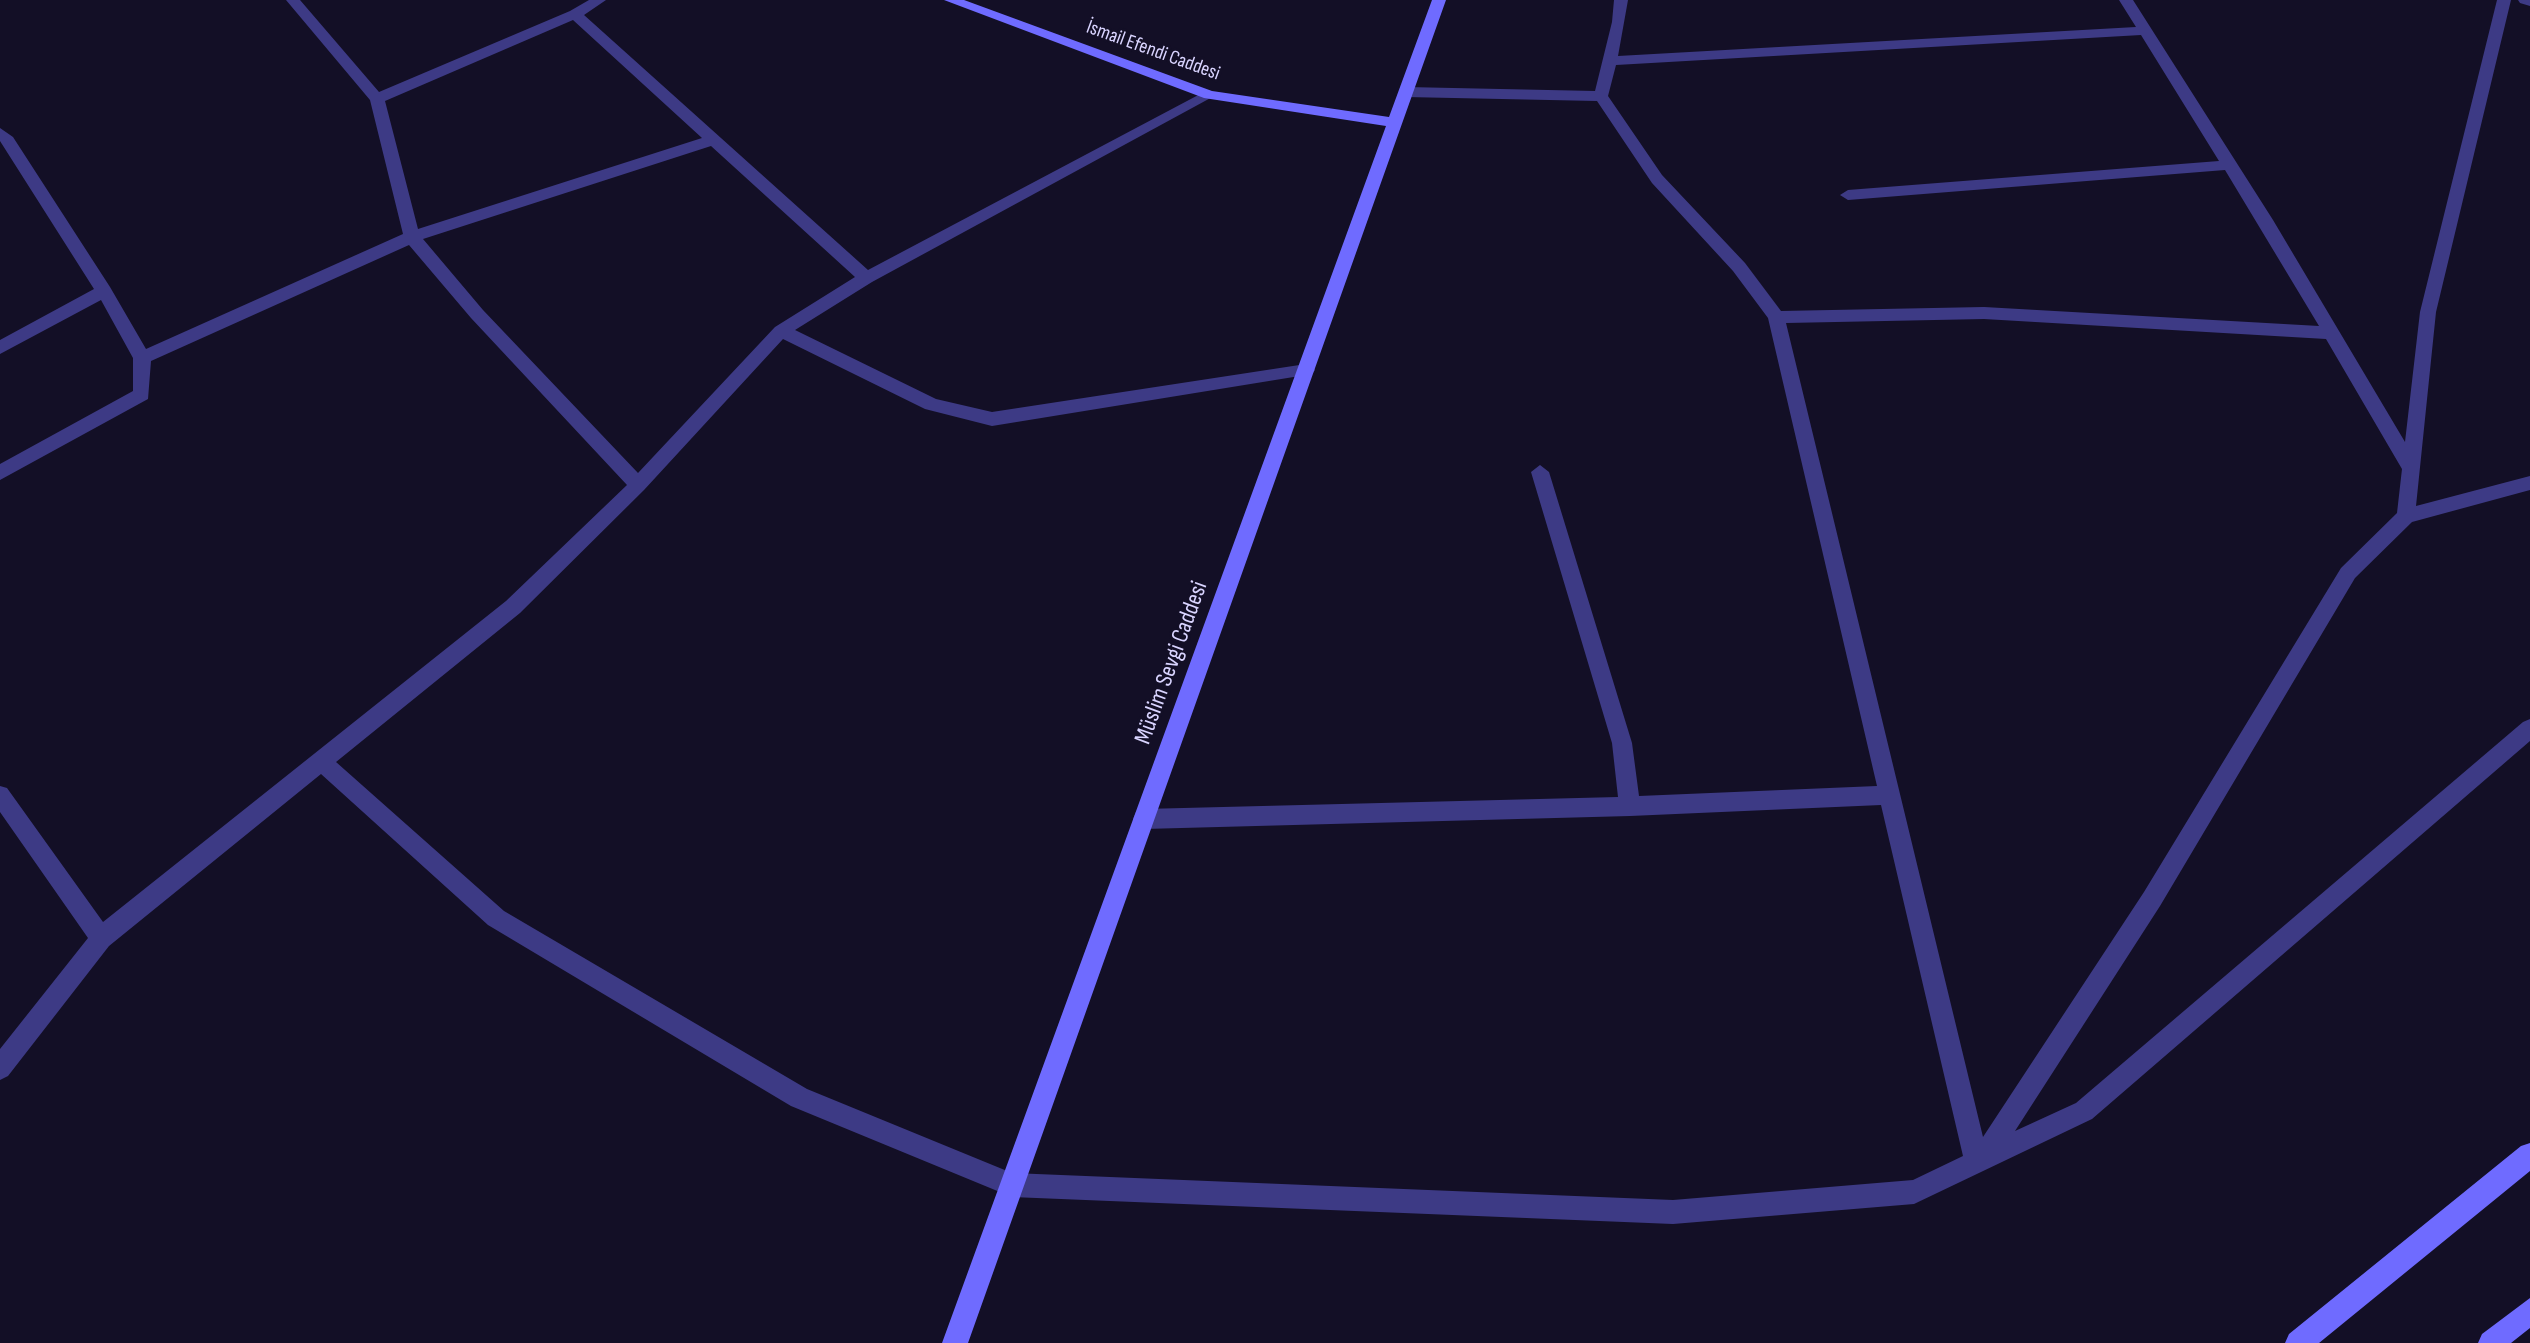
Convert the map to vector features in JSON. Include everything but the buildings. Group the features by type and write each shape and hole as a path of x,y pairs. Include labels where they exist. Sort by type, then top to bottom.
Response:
{"main road":[{"name":"İsmail Efendi Caddesi","path":"951,0 1209,95 1395,123"},
{"name":"Müslim Sevgi Caddesi","path":"955,1343 1439,0"},
{"path":"2298,1343 2530,1155"},
{"path":"2491,1343 2530,1311"}],"street":[{"path":"293,0 377,99 412,237 477,314 638,485"},
{"path":"377,99 575,14 599,0"},
{"path":"1621,0 1619,22 1601,96 1657,179 1739,267 1776,317 1980,1160"},
{"path":"2126,0 2227,165 2267,224 2411,468"},
{"path":"2406,516 2428,312 2504,0"},
{"path":"575,14 866,278"},
{"path":"1609,61 2145,31"},
{"path":"1406,92 1601,96"},
{"path":"0,1068 101,938 513,607 638,485 781,331 866,278 1209,95"},
{"path":"0,473 142,394 142,358 104,291 3,139"},
{"path":"142,358 412,237 712,140"},
{"path":"1848,195 2227,165"},
{"path":"0,348 104,291"},
{"path":"1776,317 1984,313 2331,333"},
{"path":"781,331 931,404 992,419 1306,370"},
{"path":"1540,472 1622,743 1630,806"},
{"path":"1980,1160 2152,899 2348,573 2406,516 2530,483"},
{"path":"322,762 496,918 799,1098 1012,1185 1673,1212 1914,1192 2084,1111 2530,728"},
{"path":"0,795 101,938"},
{"path":"1144,819 1630,806 1890,795"}]}
